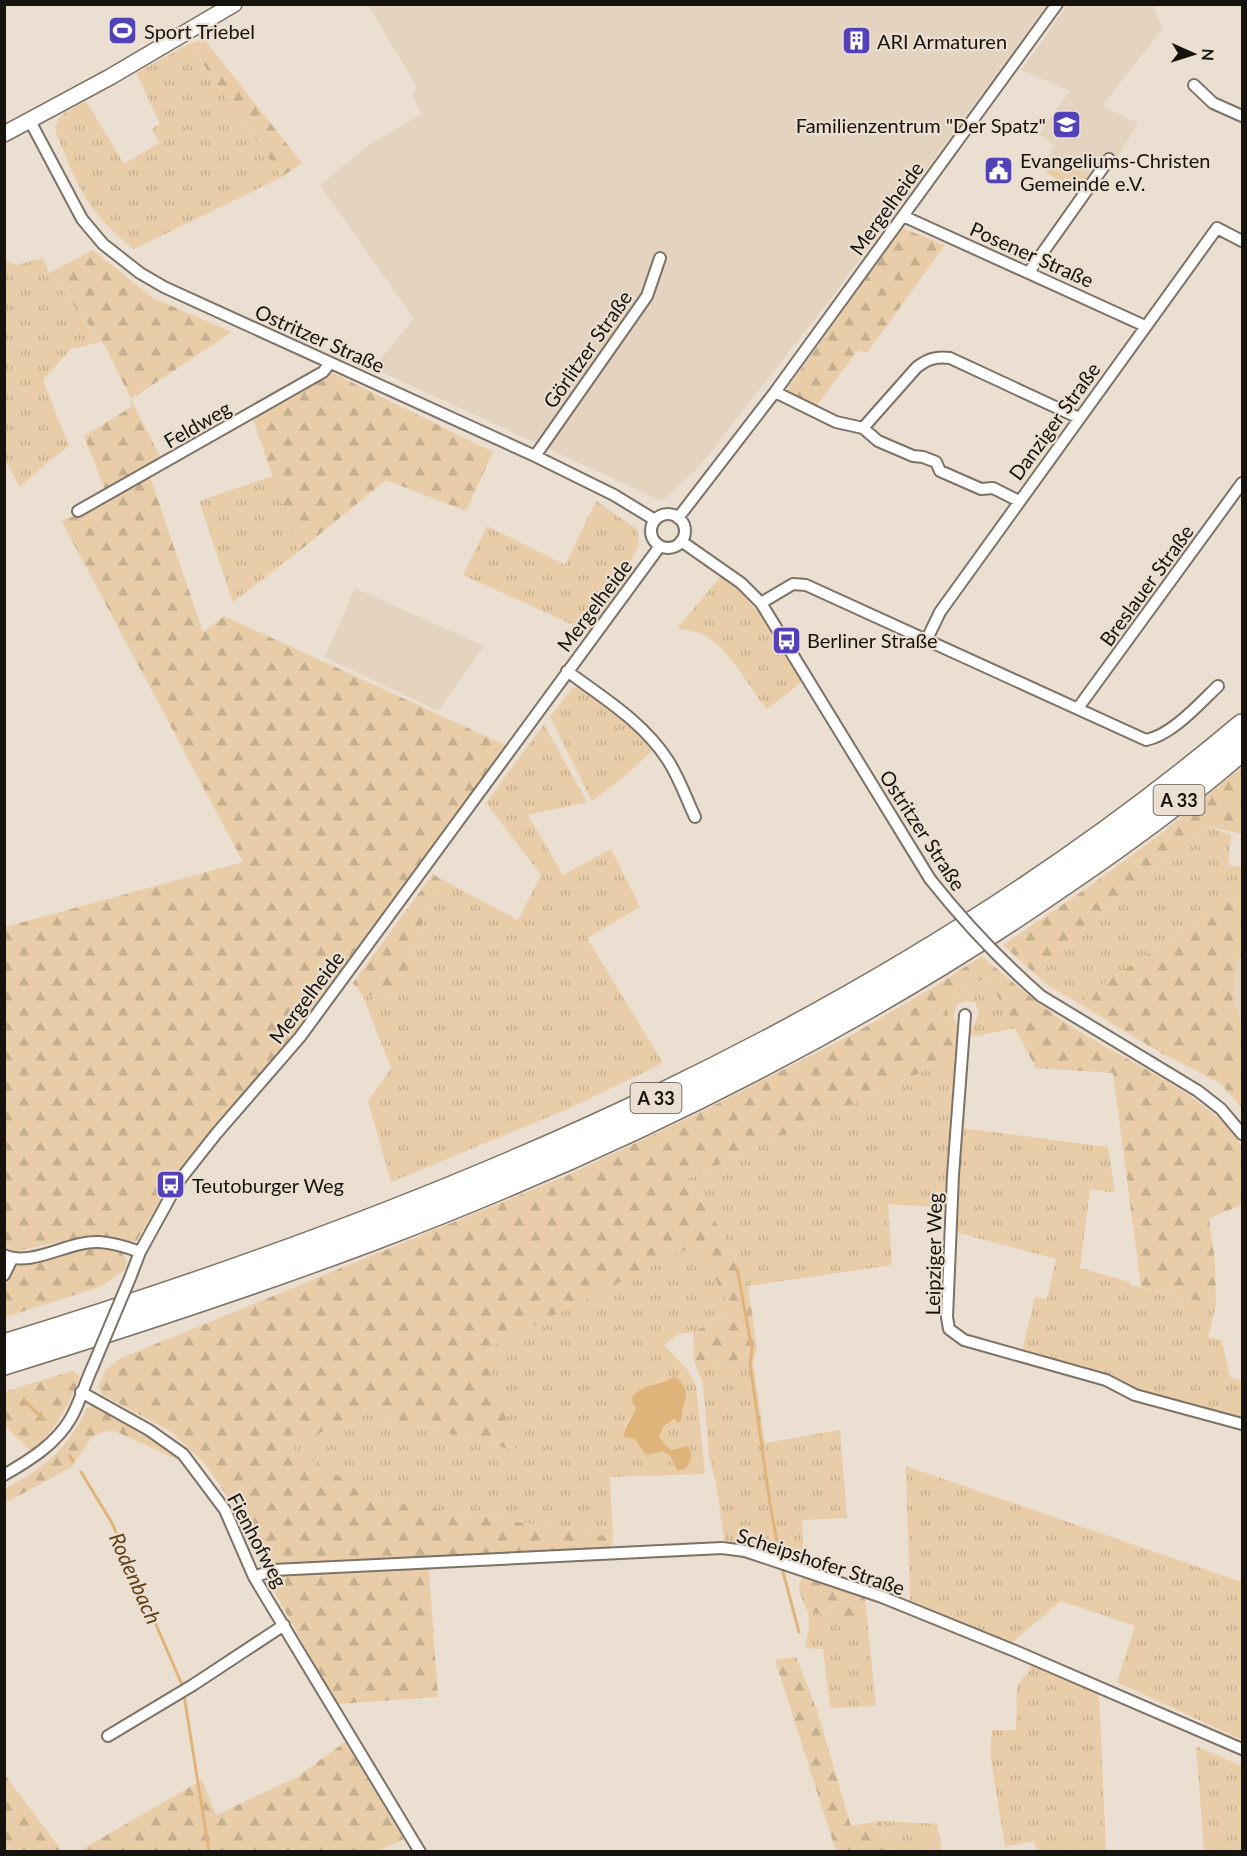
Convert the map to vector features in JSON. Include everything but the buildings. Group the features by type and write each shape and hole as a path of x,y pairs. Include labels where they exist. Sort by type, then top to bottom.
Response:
{"highway":[{"name":"A 33","path":"4,1345 208,1280 360,1224 513,1162 665,1094 806,1021 923,954 1018,894 1117,824 1242,725"},
{"name":"A 33","path":"4,1364 157,1316 370,1241 526,1178 673,1111 817,1037 943,964 1026,911 1115,849 1242,750"}],"street":[{"path":"4,134 110,77 234,4"},
{"name":"Mergelheide","path":"678,518 775,392 1057,4"},
{"path":"1194,85 1213,103 1242,116"},
{"name":"Ostritzer Straße","path":"30,121 82,219 103,244 140,273 164,287 535,456 614,495 655,520"},
{"path":"1029,272 1109,159"},
{"name":"Posener Straße","path":"903,216 1145,326"},
{"name":"Danziger Straße","path":"927,639 940,612 1217,228 1242,241"},
{"name":"Görlitzer Straße","path":"535,456 647,296 660,258"},
{"path":"863,428 917,367 927,360 939,357 950,358 1079,418"},
{"name":"Feldweg","path":"78,512 323,372 330,363"},
{"path":"775,392 836,422 863,428 878,441 914,456 936,462 940,471 981,489 993,488 1019,501"},
{"name":"Breslauer Straße","path":"1078,708 1242,483"},
{"path":"664,515 678,518 682,522 684,531 681,541 674,547 660,546 651,534 655,520 664,515"},
{"name":"Ostritzer Straße","path":"681,541 741,583 760,603 930,879 976,934 1041,996 1198,1091 1221,1109 1242,1134"},
{"name":"Mergelheide","path":"4,1475 29,1461 50,1444 70,1418 140,1252 179,1181 216,1134 300,1037 660,546"},
{"path":"760,603 793,584 806,585 1146,740 1155,738 1186,716 1218,686"},
{"path":"567,671 627,715 643,731 672,768 695,817"},
{"name":"Leipziger Weg","path":"965,1015 953,1175 947,1317 949,1329 964,1341 1106,1380 1135,1395 1242,1424"},
{"path":"4,1275 8,1257 31,1258 65,1247 98,1242 140,1252"},
{"name":"Fienhofweg","path":"81,1392 149,1430 183,1454 225,1510 255,1576 420,1851"},
{"name":"Scheipshofer Straße","path":"255,1576 273,1570 722,1548 745,1551 882,1597 1019,1652 1242,1749"},
{"path":"108,1736 193,1685 284,1625"}],"shaded area":[{"path":"368,5 1047,5 839,288 698,468 662,501 373,368 414,319 320,185 370,144 422,114 412,95 417,87"},
{"path":"1068,5 1153,5 1163,28 1102,106 1138,123 1117,158 1108,152 1077,194 1040,167 1055,146 1039,134 1070,91 1021,70"},
{"path":"355,588 484,646 438,711 325,657"},
{"path":"1242,954 1242,1018 1233,1000 1237,961"},
{"path":"675,1376 685,1387 686,1392 682,1419 678,1423 674,1419 664,1426 659,1436 672,1450 687,1446 689,1449 691,1457 686,1468 678,1471 670,1456 663,1451 646,1455 635,1439 624,1437 627,1425 636,1408 632,1397 636,1392"}],"green space":[{"path":"204,39 302,163 282,177 189,44"},
{"path":"189,44 282,177 134,249 106,224 86,199 57,136 57,123 63,114 86,101 124,164 159,143 152,129 160,124 136,73"},
{"path":"1059,156 1087,177 1076,193 1047,173"},
{"path":"902,228 945,245 867,353 858,350 816,406 785,392"},
{"path":"93,250 153,298 232,332 131,399 105,346 49,273"},
{"path":"43,258 49,273 101,342 71,349 43,380 69,446 20,487 5,460 4,260 16,265"},
{"path":"333,373 493,452 466,511 386,480 298,552 253,419"},
{"path":"131,399 162,461 106,493 84,436 131,407"},
{"path":"273,476 298,552 233,602 199,501"},
{"path":"150,477 203,632 224,616 507,746 294,1033 173,1178 136,1242 90,1235 13,1252 5,1247 5,927 243,862 61,520 96,507"},
{"path":"596,501 637,529 639,544 617,582 616,593 589,632 463,575 487,526 565,565"},
{"path":"723,574 763,617 802,682 767,709 719,646 699,633 677,628"},
{"path":"578,687 624,718 652,751 592,801 550,717 572,688"},
{"path":"544,724 587,802 528,815 563,875 611,849 640,907 587,938 663,1063 568,1109 391,1182 368,1101 391,1068 363,996 397,994 439,878 518,920 541,875 486,803"},
{"path":"1242,767 1242,834 1206,826 1033,972 1003,945 1158,836"},
{"path":"1206,826 1231,835 1228,865 1242,867 1242,902 1231,900 1092,991 1080,1004 1048,985 1033,972 1119,898"},
{"path":"433,874 439,878 397,994 363,996 353,983"},
{"path":"1231,900 1242,902 1242,954 1237,961 1233,1000 1242,1021 1242,1108 1220,1083 1161,1053 1080,1004 1092,991"},
{"path":"982,956 1063,1021 1195,1100 1234,1134 1243,1155 1242,1205 1209,1218 1215,1262 1216,1305 1141,1287 1113,1073 1036,1068 986,977 949,998 946,1007 959,1055 687,1179 722,1232 748,1286 757,1347 753,1361 694,1360 693,1332 731,1313 699,1243 484,1350 516,1451 362,1411 291,1448 379,1500 613,1537 611,1549 428,1558 438,1697 337,1704 272,1588 244,1520 205,1464 170,1431 103,1395 98,1387 106,1369 119,1359 566,1176 701,1112 853,1034"},
{"path":"986,977 1016,1028 977,1036 969,1035 979,1013 975,1002 965,1001 957,1005 953,1017 961,1032 948,1208 888,1204 892,1265 748,1286 722,1232 687,1179 959,1055 946,1007 949,998"},
{"path":"961,1128 1108,1147 1115,1193 1090,1189 1080,1268 1130,1282 1130,1285 1216,1305 1208,1337 1222,1341 1230,1377 1242,1381 1242,1419 1137,1391 1022,1352 1035,1297 1047,1299 1056,1259 955,1232"},
{"path":"699,1242 731,1313 693,1332 679,1334 664,1345 687,1369 696,1386 705,1474 610,1477 613,1537 379,1500 290,1448 362,1411 516,1451 483,1350","holes":["675,1376 686,1392 682,1419 668,1423 658,1436 665,1445 673,1450 687,1446 674,1465 670,1455 635,1438 624,1426 656,1383"]},
{"path":"86,1247 105,1247 122,1252 127,1263 125,1270 100,1287 5,1317 7,1282 18,1264"},
{"path":"694,1360 753,1361 765,1443 840,1430 847,1518 802,1520 804,1566 725,1544 716,1484 709,1456 703,1385"},
{"path":"72,1371 80,1376 71,1398 48,1435 32,1452 5,1426 4,1392"},
{"path":"97,1405 147,1432 180,1457 201,1482 176,1459 115,1431 102,1432 91,1438 72,1467 5,1503 5,1489 32,1473 54,1456 72,1435 87,1408"},
{"path":"906,1466 1242,1582 1242,1740 1117,1682 1135,1626 1061,1601 1009,1645 910,1602"},
{"path":"803,1576 865,1597 867,1619 808,1612 799,1590"},
{"path":"808,1612 867,1619 876,1706 830,1708 823,1649 805,1648 809,1627"},
{"path":"796,1657 817,1710 851,1826 880,1821 892,1851 836,1851 775,1660"},
{"path":"1031,1665 1099,1695 1106,1850 1038,1851 1034,1841 1005,1847 990,1753 992,1730 1016,1730 1017,1685 1029,1671"},
{"path":"345,1742 404,1839 376,1852 79,1851 202,1780 216,1815 297,1777"},
{"path":"1196,1746 1242,1766 1242,1851 1204,1851"},
{"path":"5,1775 62,1851 5,1851"},
{"path":"880,1821 937,1824 942,1851 892,1851"}],"waterway":[{"path":"737,1268 752,1350 750,1364 780,1558"},
{"name":"Rodenbach","path":"25,1401 42,1418"},
{"name":"Rodenbach","path":"70,1456 73,1461"},
{"name":"Rodenbach","path":"81,1472 112,1523 183,1687"},
{"path":"782,1568 799,1632"},
{"name":"Rodenbach","path":"184,1695 209,1852"}],"place":[{"name":"Sport Triebel","path":"123,31"},
{"name":"ARI Armaturen","path":"856,41"},
{"name":"Familienzentrum \"Der Spatz\"","path":"1067,125"},
{"name":"Evangeliums-Christen Gemeinde e.V.","path":"999,171"},
{"name":"Berliner Straße","path":"786,640"},
{"name":"Teutoburger Weg","path":"171,1185"}]}
